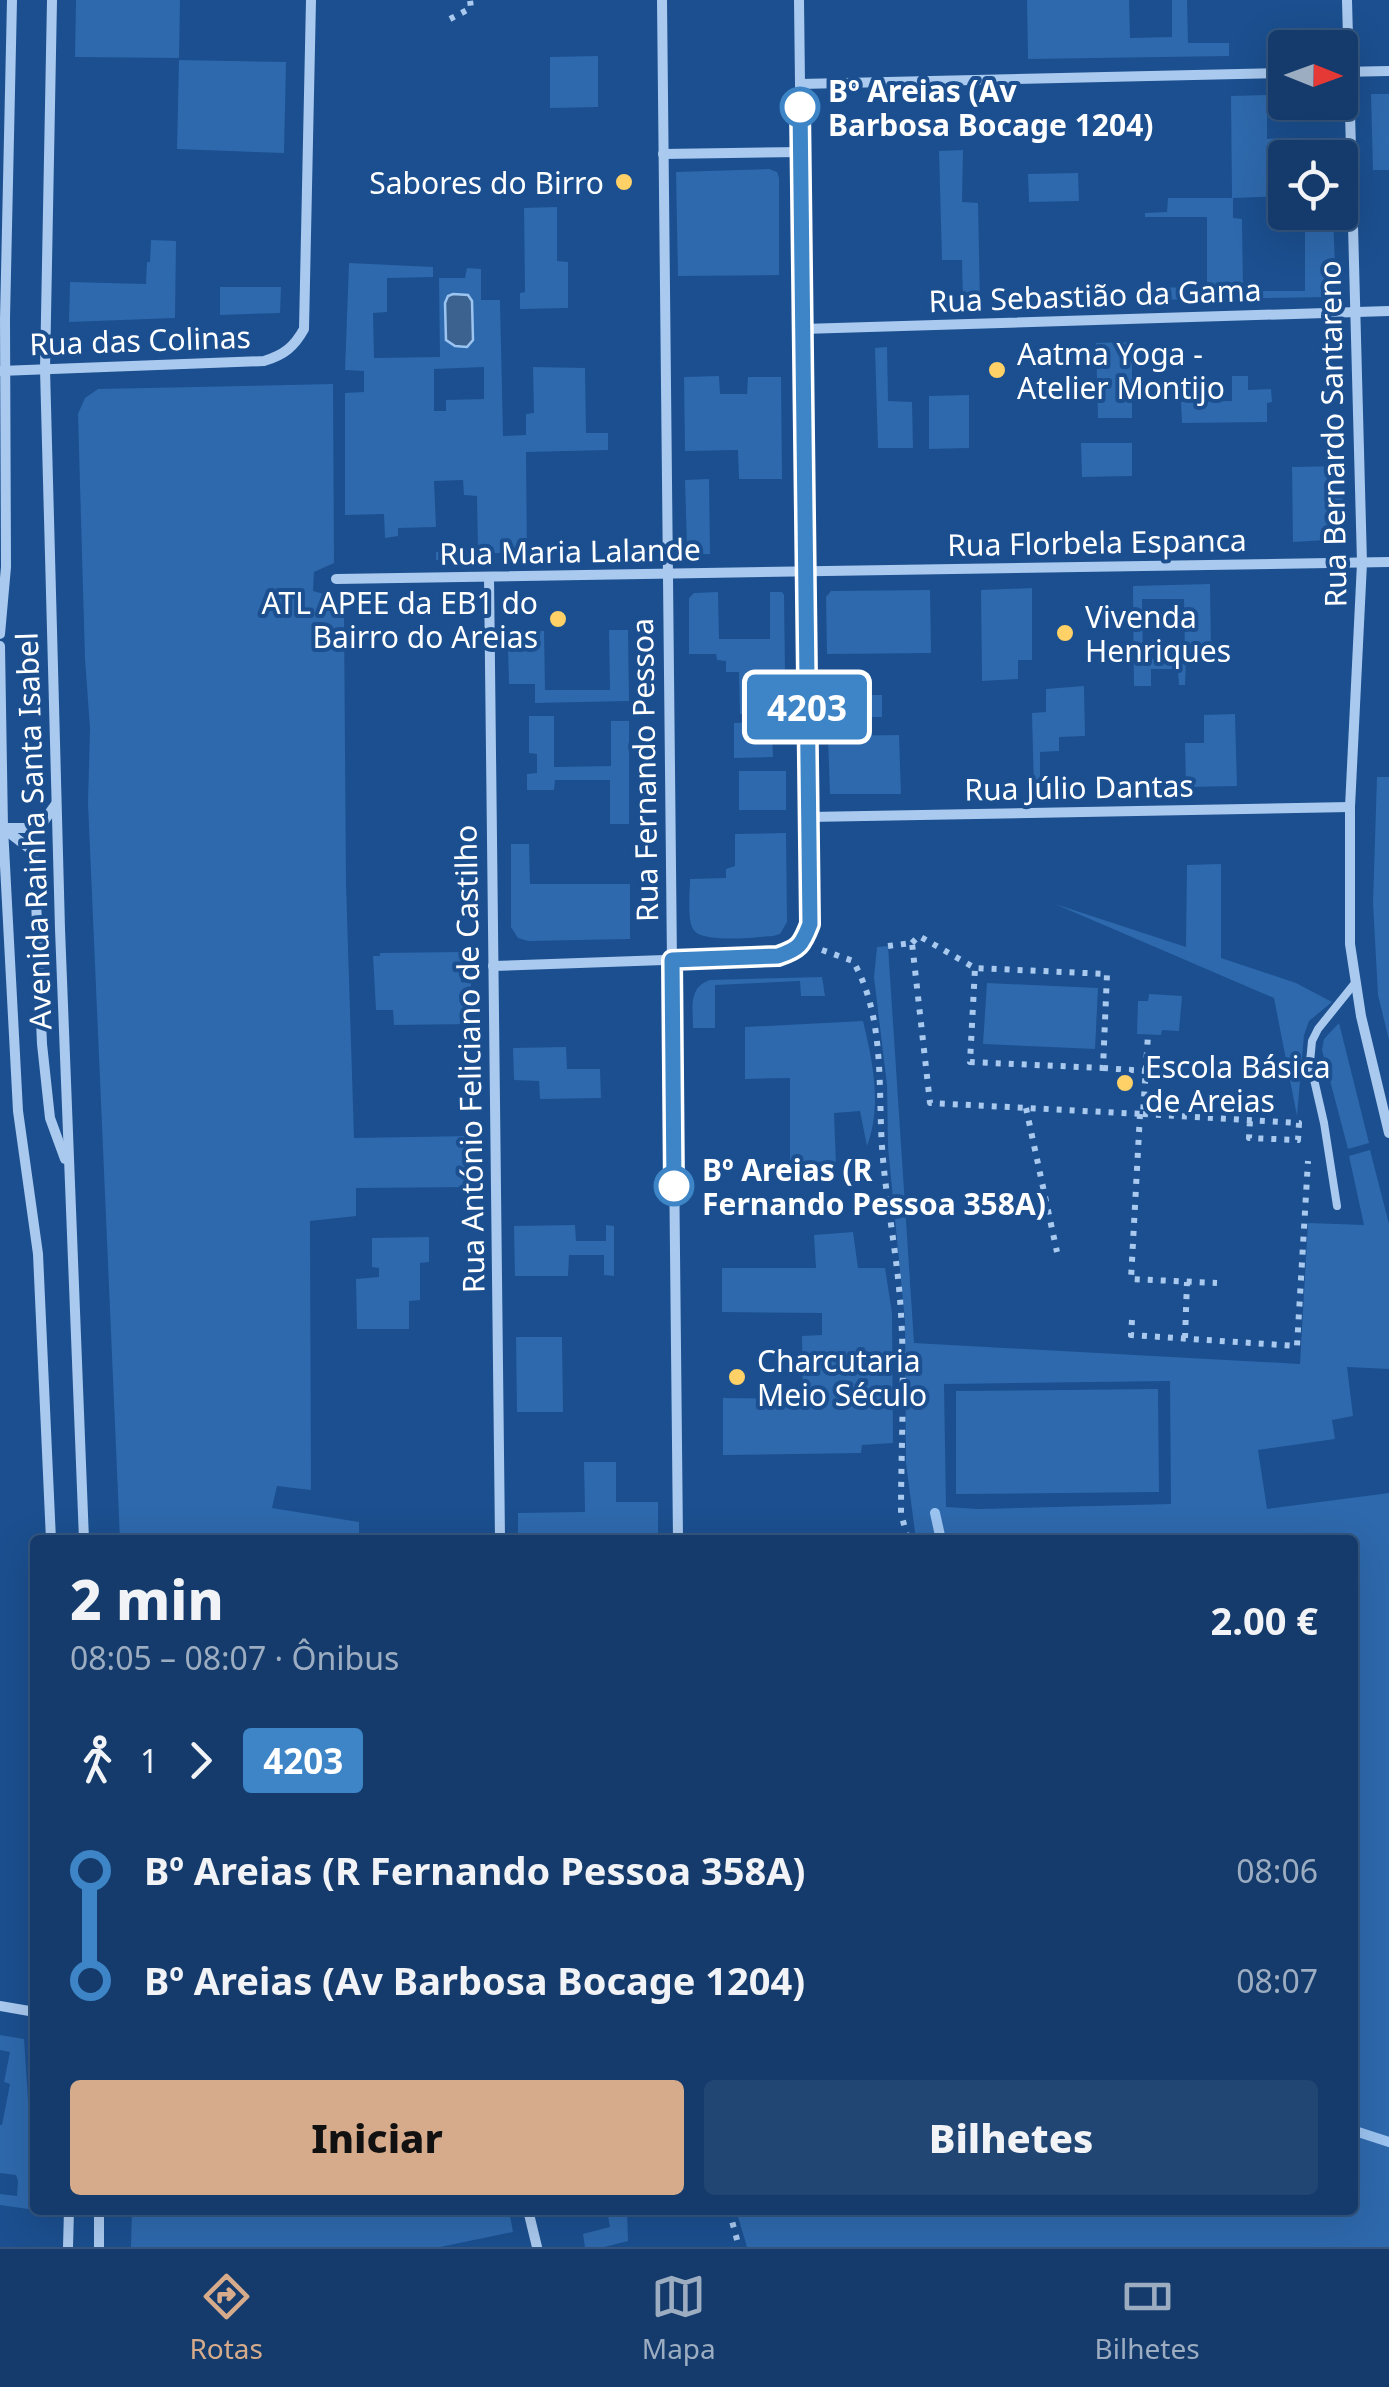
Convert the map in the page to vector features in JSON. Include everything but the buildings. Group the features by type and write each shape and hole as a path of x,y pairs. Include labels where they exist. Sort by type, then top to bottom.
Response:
{"street":[{"name":"Avenida Rainha Santa Isabel","path":"0,634 6,568 3,371 12,0"},
{"name":"Avenida Rainha Santa Isabel","path":"52,0 45,368 56,804 84,1535"},
{"name":"Rua das Colinas","path":"3,371 264,360 282,356 296,343 304,329 311,0"},
{"name":"Rua Fernando Pessoa","path":"662,0 678,1535"},
{"path":"493,966 778,956 792,952 802,943 810,924 799,0"},
{"name":"Rua Bernardo Santareno","path":"1346,30 1347,0"},
{"path":"1358,72 1389,72"},
{"path":"800,84 1268,73"},
{"name":"Rua Bernardo Santareno","path":"1347,120 1357,312 1362,562 1350,806 1350,944 1389,1133"},
{"path":"662,154 801,152"},
{"name":"Rua Sebastião da Gama","path":"803,329 1389,311"},
{"name":"Rua Florbela Espanca","path":"805,572 1389,562"},
{"name":"Rua Maria Lalande","path":"336,579 805,572"},
{"name":"Rua António Feliciano de Castilho","path":"489,577 500,1535"},
{"name":"Avenida Rainha Santa Isabel","path":"0,646 1,828 18,1111 38,1254 51,1535"},
{"path":"1,828 38,828 56,804"},
{"name":"Rua Júlio Dantas","path":"809,817 1350,806"},
{"path":"1,828 34,852 42,1044 50,1118 70,1170"},
{"path":"0,2006 30,2011"},
{"path":"68,2247 69,2215"},
{"path":"99,2247 100,2215"},
{"path":"529,2215 537,2247"}],"lane":[{"path":"1337,1206 1310,1062 1312,1041 1318,1029 1355,983"}],"path":[{"path":"450,20 470,8 470,0"},
{"path":"1103,1068 1108,974 975,968 918,936 912,944 930,1103 1142,1114 1250,1120 1299,1123 1298,1140 1249,1138 1250,1120"},
{"path":"802,943 853,961 864,981 872,1012 882,1148 901,1314 901,1512 907,1535"},
{"path":"888,946 912,944"},
{"path":"975,968 970,1062 1146,1070"},
{"path":"1148,1034 1131,1279 1217,1284"},
{"path":"1026,1108 1057,1252"},
{"path":"1299,1130 1309,1131"},
{"path":"1132,1320 1131,1335 1296,1346 1308,1150"},
{"path":"1184,1338 1187,1282"},
{"path":"730,2215 739,2247"}],"shaded area":[{"path":"76,0 180,0 179,58 75,57"},
{"path":"1027,0 1129,0 1130,38 1172,37 1172,0 1187,0 1188,43 1229,43 1229,56 1028,59"},
{"path":"598,56 598,107 550,108 550,57"},
{"path":"179,60 286,62 284,153 177,149"},
{"path":"1371,94 1389,94 1389,170 1373,170"},
{"path":"1267,95 1267,139 1282,138 1268,140 1268,197 1233,198 1233,218 1242,219 1243,291 1305,291 1305,230 1334,230 1336,289 1328,297 1146,300 1145,288 1207,287 1207,217 1145,217 1145,213 1167,212 1168,198 1232,198 1231,96"},
{"path":"963,150 962,202 978,203 980,304 963,304 962,260 942,260 939,151"},
{"path":"676,172 777,172 779,178 779,275 678,276"},
{"path":"1078,173 1079,201 1029,202 1028,174"},
{"path":"557,207 557,261 568,262 568,308 520,309 520,293 525,292 524,208"},
{"path":"151,240 176,241 175,318 69,322 70,282 146,284"},
{"path":"349,263 433,267 433,277 387,278 387,312 373,313 374,358 440,357 439,278 465,278 467,268 481,269 481,300 500,300 503,436 526,435 526,414 534,413 533,367 585,368 586,433 608,433 608,450 526,452 527,558 503,559 503,553 488,553 487,559 436,560 436,552 478,550 477,496 464,495 463,480 434,481 436,527 398,528 398,536 385,538 384,514 345,515 345,393 364,392 364,371 345,370","holes":["484,367 484,399 446,400 446,411 434,411 434,369"]},
{"path":"220,287 281,287 280,313 220,315"},
{"path":"453,294 468,295 472,301 473,340 467,347 446,340 445,303"},
{"path":"1132,342 1132,418 1098,418 1096,343"},
{"path":"887,347 888,401 912,402 913,448 878,448 875,348"},
{"path":"719,376 720,394 747,394 748,377 781,377 782,479 739,479 738,450 685,451 684,377"},
{"path":"1232,376 1248,376 1248,390 1271,389 1267,422 1182,423 1181,402 1232,401"},
{"path":"333,384 334,563 314,572 313,591 334,597 333,612 344,612 346,884 354,1138 472,1136 472,1187 356,1188 356,1216 310,1221 311,1490 277,1486 272,1508 359,1522 359,1535 120,1535 88,803 90,728 78,414 85,398 98,389"},
{"path":"969,395 969,448 929,449 929,396"},
{"path":"1081,443 1132,443 1132,476 1082,477"},
{"path":"1342,466 1343,539 1293,542 1292,467"},
{"path":"709,479 710,554 695,554 687,546 685,480"},
{"path":"1210,584 1211,652 1185,653 1184,599 1142,599 1143,659 1186,658 1185,685 1179,685 1178,669 1151,669 1151,686 1134,686 1133,586"},
{"path":"1032,588 1032,660 1018,660 1018,679 982,681 981,590"},
{"path":"930,590 931,653 827,654 826,597 831,591"},
{"path":"718,592 719,639 770,639 770,592 784,595 785,671 772,672 772,703 767,704 768,713 740,714 739,672 726,672 726,661 717,660 716,654 689,654 689,598 694,593"},
{"path":"609,630 628,630 629,701 535,703 535,684 509,684 508,646 540,646 540,631 544,631 545,690 610,690"},
{"path":"1084,686 1085,736 1059,737 1059,751 1040,752 1040,792 1034,792 1032,713 1046,712 1046,689"},
{"path":"827,695 882,695 882,717 872,717 871,721 828,721"},
{"path":"1235,714 1237,786 1186,787 1185,743 1204,743 1204,715"},
{"path":"529,716 554,716 554,767 611,766 611,721 629,721 629,824 610,824 610,780 555,780 554,790 527,790 527,774 537,773 537,754 529,753"},
{"path":"760,722 761,733 772,733 773,757 734,758 734,723"},
{"path":"899,735 901,794 830,794 828,736"},
{"path":"739,771 786,771 786,810 739,810"},
{"path":"1377,777 1389,777 1389,1040 1378,995 1373,903"},
{"path":"786,833 787,922 780,934 730,939 698,934 690,919 690,879 726,878 726,869 735,866 735,834"},
{"path":"511,844 529,844 530,884 630,884 630,939 518,938 511,927"},
{"path":"1221,864 1221,958 1296,983 1332,1002 1309,1021 1304,1035 1297,1116 1274,998 1055,904 1186,947 1187,865"},
{"path":"888,946 914,1343 1300,1364 1308,1223 1364,1225 1349,1156 1370,1150 1389,1224 1389,1369 1347,1367 1353,1416 1332,1420 1335,1439 1258,1450 1267,1509 1389,1493 1389,2247 747,2247 737,2215 1358,2215 1358,1535 915,1535 906,1463 905,1321 888,1147 887,1085 874,977 877,947","holes":["1170,1381 1171,1504 946,1507 944,1384"]},
{"path":"461,952 461,982 471,983 471,1024 394,1025 393,1010 376,1010 373,956"},
{"path":"822,977 825,996 801,996 800,981 715,985 715,1028 693,1028 695,993 710,980"},
{"path":"987,983 1098,988 1095,1049 983,1044"},
{"path":"1149,994 1182,996 1179,1031 1137,1034 1138,1001 1148,1001"},
{"path":"863,1021 875,1100 867,1146 860,1111 834,1113 836,1164 790,1160 790,1078 745,1079 745,1027"},
{"path":"1339,1023 1369,1143 1348,1149 1322,1050 1324,1039"},
{"path":"566,1047 567,1069 600,1069 601,1098 540,1099 539,1081 514,1080 513,1048"},
{"path":"575,1225 576,1241 606,1241 606,1225 614,1226 614,1276 604,1275 604,1255 569,1255 568,1276 515,1276 514,1226"},
{"path":"853,1232 858,1268 885,1268 892,1313 893,1443 862,1445 861,1453 723,1455 723,1398 803,1399 802,1336 822,1335 822,1313 722,1312 722,1268 816,1268 814,1235"},
{"path":"429,1237 429,1262 420,1263 420,1300 409,1301 409,1329 357,1329 356,1279 379,1277 379,1268 372,1267 372,1238"},
{"path":"516,1337 562,1337 563,1412 517,1412"},
{"path":"1158,1389 1159,1492 956,1494 956,1391"},
{"path":"584,1462 616,1462 616,1502 658,1502 658,1535 518,1535 518,1513 585,1512"},
{"path":"0,2035 24,2039 30,2209 0,2205 0,2194 17,2196 18,2181 16,2175 0,2173 0,2125 10,2084 4,2082 10,2052 0,2050"},
{"path":"132,2215 510,2215 513,2232 440,2247 131,2247"},
{"path":"608,2215 627,2215 628,2241 585,2247 583,2234 610,2227"}],"waterway":[{"path":"935,1513 940,1535"},
{"path":"1358,2132 1389,2142"}],"bus line":[{"name":"4203","path":"674,1186 672,960 778,956 792,952 802,943 810,924 800,107"}],"place":[{"name":"Bº Areias (Av Barbosa Bocage 1204)","path":"800,107"},
{"name":"Sabores do Birro","path":"624,182"},
{"name":"Aatma Yoga - Atelier Montijo","path":"997,370"},
{"name":"ATL APEE da EB1 do Bairro do Areias","path":"558,619"},
{"name":"Vivenda Henriques","path":"1065,633"},
{"name":"Escola Básica de Areias","path":"1125,1083"},
{"name":"Bº Areias (R Fernando Pessoa 358A)","path":"674,1186"},
{"name":"Charcutaria Meio Século","path":"737,1377"}]}
